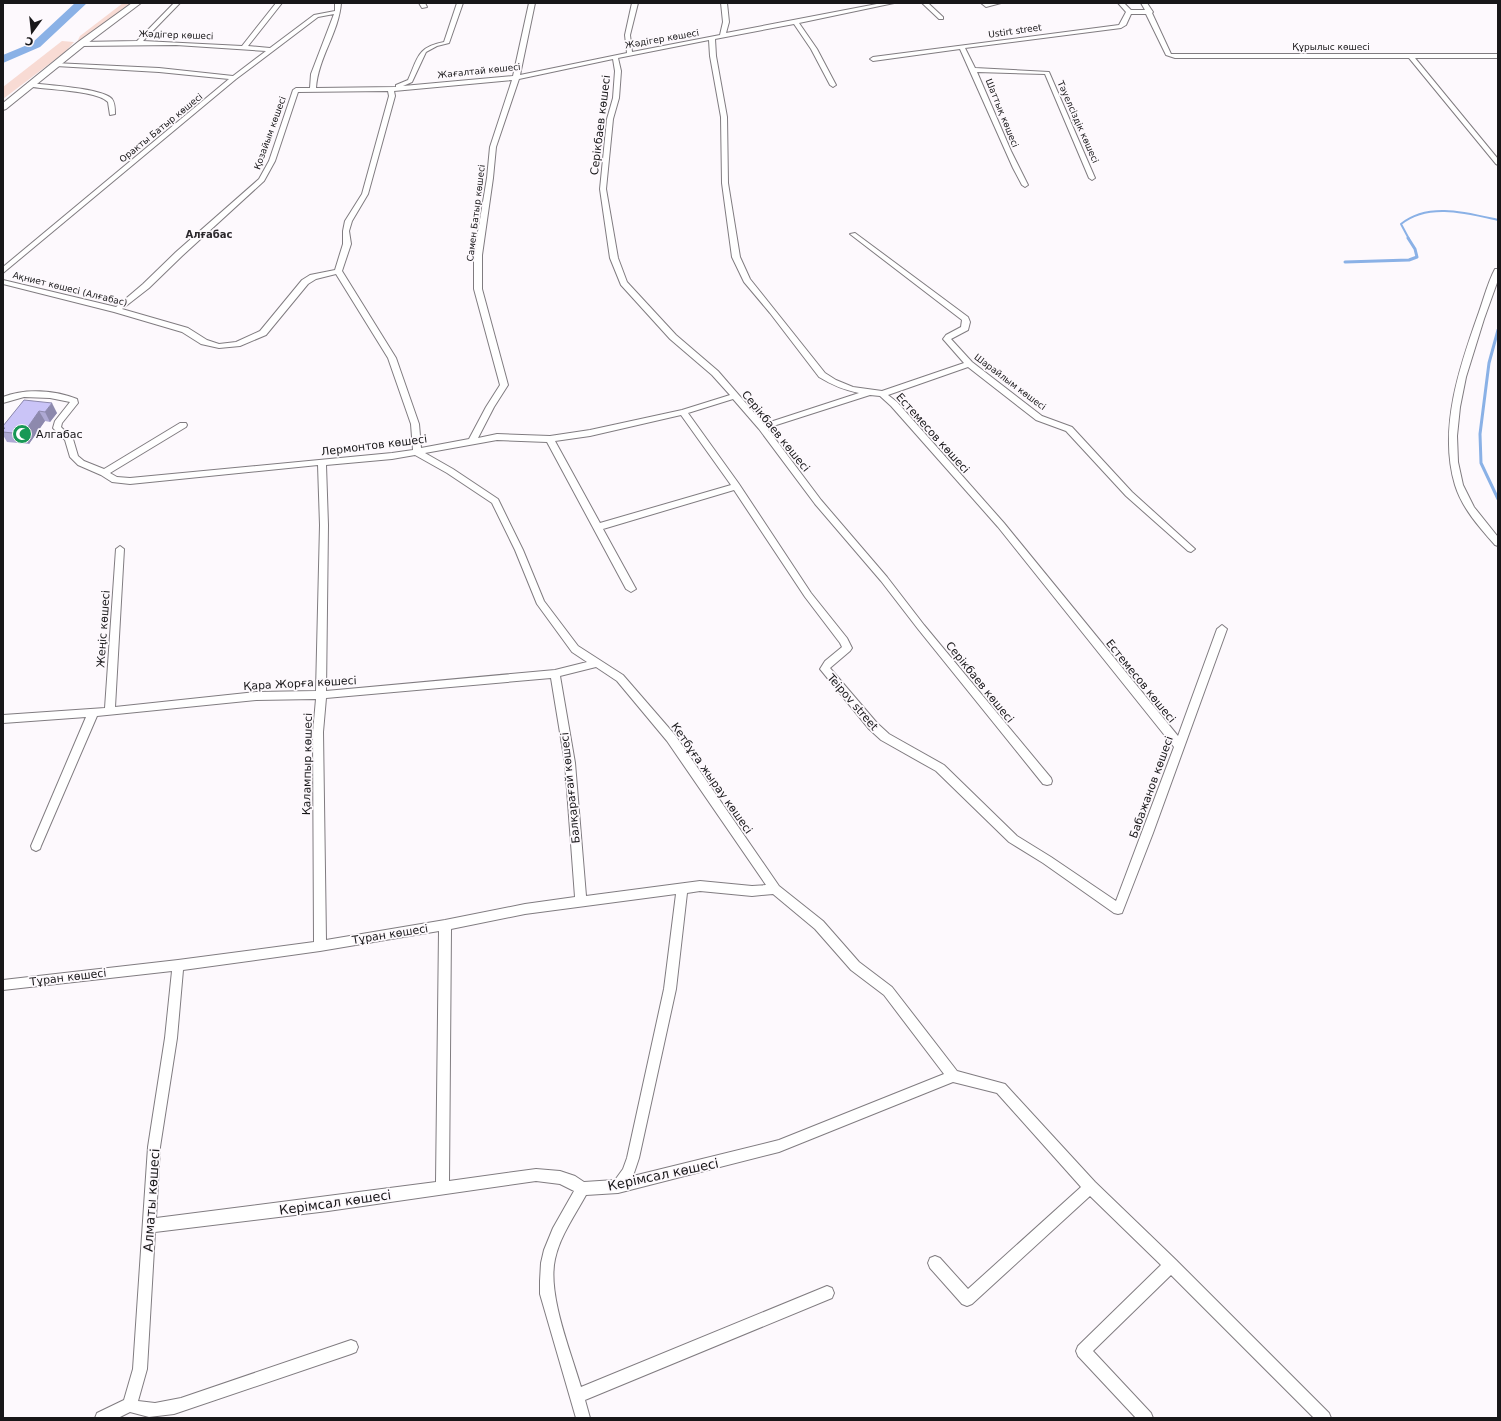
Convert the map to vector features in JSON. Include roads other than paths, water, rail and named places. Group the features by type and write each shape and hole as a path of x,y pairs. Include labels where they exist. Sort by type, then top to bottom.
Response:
{"main road":[{"path":"3,106 81,44 137,3"}],"street":[{"path":"139,42 177,3"},
{"path":"244,47 279,3"},
{"path":"338,3 338,12 314,74 313,90 391,89 410,81 424,51 435,45 446,43 460,3"},
{"name":"Самен Батыр көшесі","path":"472,442 490,407 504,385 478,289 478,255 490,178 493,147 516,78 532,3"},
{"path":"630,54 626,46 628,30 635,3"},
{"path":"724,3 726,22 724,36"},
{"path":"712,39 879,4 891,3"},
{"path":"925,3 941,18"},
{"path":"984,3 986,5 998,3"},
{"path":"1122,3 1129,12 1150,12"},
{"path":"1144,3 1150,12"},
{"name":"Оракты Батыр көшесі","path":"3,271 234,78 270,50 316,16 338,12"},
{"name":"Ustirt street","path":"873,59 1121,26 1124,24 1129,12"},
{"name":"Құрылыс көшесі","path":"1150,12 1167,51 1169,54 1175,56 1498,56"},
{"path":"796,22 814,49 833,85"},
{"name":"Жәдігер көшесі","path":"615,57 712,39"},
{"name":"Естемесов көшесі","path":"712,39 713,56 724,117 724,183 736,256 746,280 773,311 822,375 833,382 851,389 882,394 894,404 1001,526 1179,745"},
{"name":"Жәдігер көшесі","path":"81,44 139,42 244,47 270,50"},
{"name":"Шаттық көшесі","path":"962,48 974,70 1013,164 1025,185"},
{"name":"Жағалтай көшесі","path":"391,89 516,78 615,57"},
{"name":"Серікбаев көшесі","path":"615,57 618,71 616,98 610,119 603,189 614,258 624,283 673,337 715,373 762,427 818,502 884,579 921,628 1047,781"},
{"path":"1411,57 1498,163"},
{"path":"56,64 159,70 234,78"},
{"name":"Тәуелсіздік көшесі","path":"974,70 1046,73 1092,178"},
{"path":"30,85 106,96 110,102 112,114"},
{"path":"391,89 392,96 365,194 349,221 346,230 347,243 339,261 338,271 392,358 415,424 417,452"},
{"name":"Қозайым көшесі","path":"117,310 146,286 179,254 262,180 272,161 296,90 313,90"},
{"name":"Шарайлым көшесі","path":"853,234 965,320 965,328 949,337 948,340 968,364 1039,418 1068,429 1130,494 1191,549"},
{"name":"Ақниет көшесі (Алғабас)","path":"3,282 117,310 185,330 204,342 219,346 237,344 263,333 304,282 313,277 338,271"},
{"path":"1498,271 1476,331 1458,401 1452,444 1458,484 1467,504 1482,525 1498,543"},
{"path":"882,394 968,364"},
{"path":"762,427 869,392"},
{"name":"Лермонтов көшесі","path":"3,400 13,395 24,394 64,397 74,400 74,403 58,422 57,428 68,439 74,457 81,463 104,473 115,480 130,481 417,452 497,437 550,439 590,433 683,412 735,396"},
{"name":"Teipov street","path":"683,412 736,486 808,595 844,641 847,648 842,654 826,665 825,669 873,726 885,737 940,768 1013,839 1047,860 1118,909"},
{"path":"104,473 183,424"},
{"path":"550,439 631,589"},
{"name":"Кетбұға жырау көшесі","path":"417,452 450,470 495,501 519,550 540,602 575,649 620,678 671,738 775,889 819,925 855,966 888,991 953,1076"},
{"name":"Қалампыр көшесі","path":"320,946 318,732 321,695 324,525 322,462"},
{"path":"598,527 736,486"},
{"name":"Жеңіс көшесі","path":"110,711 120,549"},
{"name":"Бабажанов көшесі","path":"1118,909 1148,833 1222,629"},
{"name":"Қара Жорға көшесі","path":"3,718 93,713 256,696 321,695 555,674 597,663"},
{"name":"Балқарағай көшесі","path":"555,674 570,763 581,902"},
{"path":"36,846 93,713"},
{"name":"Тұран көшесі","path":"3,985 178,965 320,946 445,925 525,909 700,886 752,891 775,889"},
{"path":"618,1186 628,1173 633,1158 670,989 682,889"},
{"path":"442,1187 445,925"},
{"name":"Алматы көшесі","path":"130,1405 140,1369 154,1148 170,1038 178,965"},
{"path":"953,1076 1001,1088 1090,1188 1171,1265 1324,1418"},
{"name":"Керімсал көшесі","path":"148,1226 328,1204 536,1175 562,1176 582,1189 618,1186 698,1168 779,1146 953,1076"},
{"path":"935,1263 967,1299 1090,1188"},
{"path":"582,1189 548,1258 546,1274 547,1294 583,1418"},
{"path":"1146,1418 1083,1351 1171,1265"},
{"path":"577,1396 827,1294"},
{"path":"102,1418 130,1405 140,1410 159,1410 181,1405 350,1347"}],"waterway":[{"path":"3,59 36,45 81,3"},
{"path":"1409,239 1401,224 1412,217 1423,213 1435,211 1461,212 1498,220"},
{"path":"1345,262 1409,260 1417,257 1415,249 1408,238"},
{"path":"1498,330 1489,363 1480,434 1481,463 1498,499"}],"place":[{"name":"Алгабас","path":"22,434"}],"district":[{"name":"Алғабас","path":"209,234"}]}
